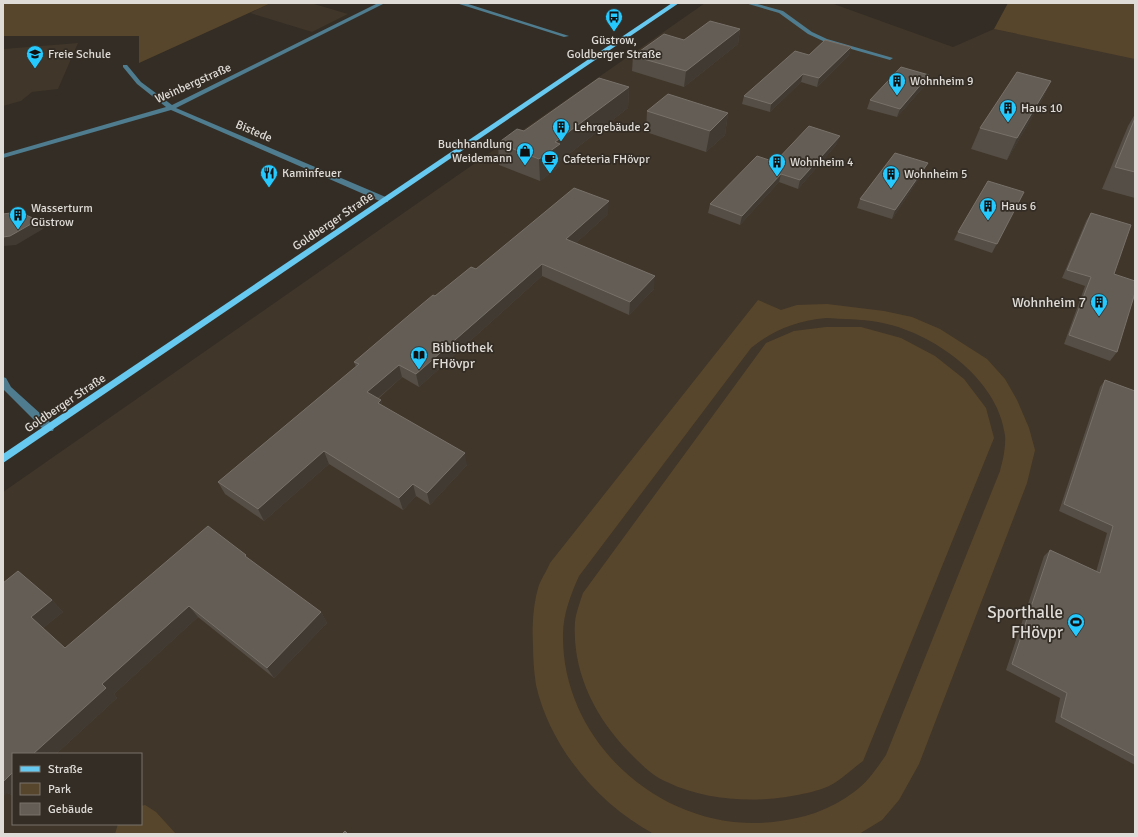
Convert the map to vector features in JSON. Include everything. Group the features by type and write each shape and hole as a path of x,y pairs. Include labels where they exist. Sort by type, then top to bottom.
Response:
{"main road":[{"name":"Goldberger Straße","path":"3,459 676,3"}],"street":[{"name":"Weinbergstraße","path":"3,156 171,108 382,3"},
{"path":"459,3 566,36"},
{"path":"748,3 781,12 810,33 825,40 890,58"},
{"name":"Bistede","path":"125,66 139,83 171,108 385,200"},
{"path":"3,380 8,389 49,428"}],"shaded area":[{"path":"271,3 311,3 348,14 312,32 250,13"},
{"path":"705,3 831,3 953,47 994,29 1135,58 1135,834 3,834 3,492"},
{"name":"Freie Schule","path":"78,43 58,89 32,92 21,101 3,106 3,49"}],"green space":[{"path":"3,3 271,3 139,63 139,36 3,36"},
{"path":"1008,3 1135,3 1135,59 994,29"},
{"path":"758,300 781,310 797,305 827,304 884,311 912,317 940,329 987,359 1005,379 1017,400 1029,428 1035,450 1027,483 919,764 899,800 882,820 859,834 654,834 633,822 614,807 579,772 565,751 552,730 536,685 533,638 534,607 539,585 550,563","holes":["826,318 872,321 898,327 919,335 959,360 976,377 990,395 1000,414 1005,435 1004,453 1000,471 886,755 875,770 854,792 836,804 816,813 784,821 733,822 694,813 659,797 627,774 600,745 580,711 567,674 563,634 564,619 579,576 751,348 768,336 786,327 805,321"]},
{"path":"826,327 861,327 901,338 935,356 964,379 986,408 994,438 863,761 842,778 829,786 815,791 790,796 767,799 741,799 716,797 691,791 662,779 646,769 617,738 596,709 588,693 577,658 575,622 578,608 583,593 766,343 794,331"},
{"path":"145,805 156,812 176,834 115,834 118,825 142,825 142,806"}],"building":[{"path":"710,21 740,29 686,71 633,56 664,34 684,40"},
{"path":"825,40 851,47 819,78 803,74 771,104 744,96 795,51 809,55"},
{"name":"Wohnheim 9","path":"901,67 929,75 900,109 870,100"},
{"path":"1017,72 1051,81 1017,138 980,128"},
{"path":"599,78 629,87 555,142 560,144 539,159 498,143 517,129 524,131"},
{"path":"668,94 728,113 710,131 647,111"},
{"path":"1135,118 1135,172 1115,167"},
{"name":"Wohnheim 4","path":"809,126 840,136 800,180 781,174 742,216 710,204 757,156 775,162"},
{"name":"Wohnheim 5","path":"895,153 928,163 895,210 860,199"},
{"name":"Haus 6","path":"988,181 1024,192 997,244 958,232"},
{"path":"574,188 609,201 566,239 655,276 630,302 542,264 416,374 399,365 367,392 381,400 378,403 465,453 427,493 413,484 399,498 324,451 258,509 218,482 359,364 354,362 433,295 435,296 471,267 476,269"},
{"path":"18,212 38,220 10,236 3,237 3,214"},
{"name":"Wohnheim 7","path":"1091,213 1131,225 1114,274 1135,281 1135,293 1117,352 1069,335 1091,277 1067,270"},
{"name":"Sporthalle FHövpr","path":"1105,380 1135,391 1135,756 1061,717 1067,693 1012,664 1050,550 1100,573 1113,526 1064,504"},
{"path":"208,526 246,555 245,556 321,612 267,668 189,606 102,684 106,688 34,753 12,753 12,773 3,782 3,583 18,571 52,600 31,617 65,648"}],"place":[{"name":"Güstrow, Goldberger Straße","path":"614,32"},
{"name":"Freie Schule","path":"35,69"},
{"name":"Wohnheim 9","path":"897,96"},
{"name":"Haus 10","path":"1008,123"},
{"name":"Lehrgebäude 2","path":"561,142"},
{"name":"Buchhandlung Weidemann","path":"525,166"},
{"name":"Cafeteria FHövpr","path":"550,174"},
{"name":"Wohnheim 4","path":"777,177"},
{"name":"Kaminfeuer","path":"269,188"},
{"name":"Wohnheim 5","path":"891,189"},
{"name":"Haus 6","path":"988,221"},
{"name":"Wasserturm Güstrow","path":"18,230"},
{"name":"Wohnheim 7","path":"1099,317"},
{"name":"Bibliothek FHövpr","path":"419,370"},
{"name":"Sporthalle FHövpr","path":"1076,637"}]}
